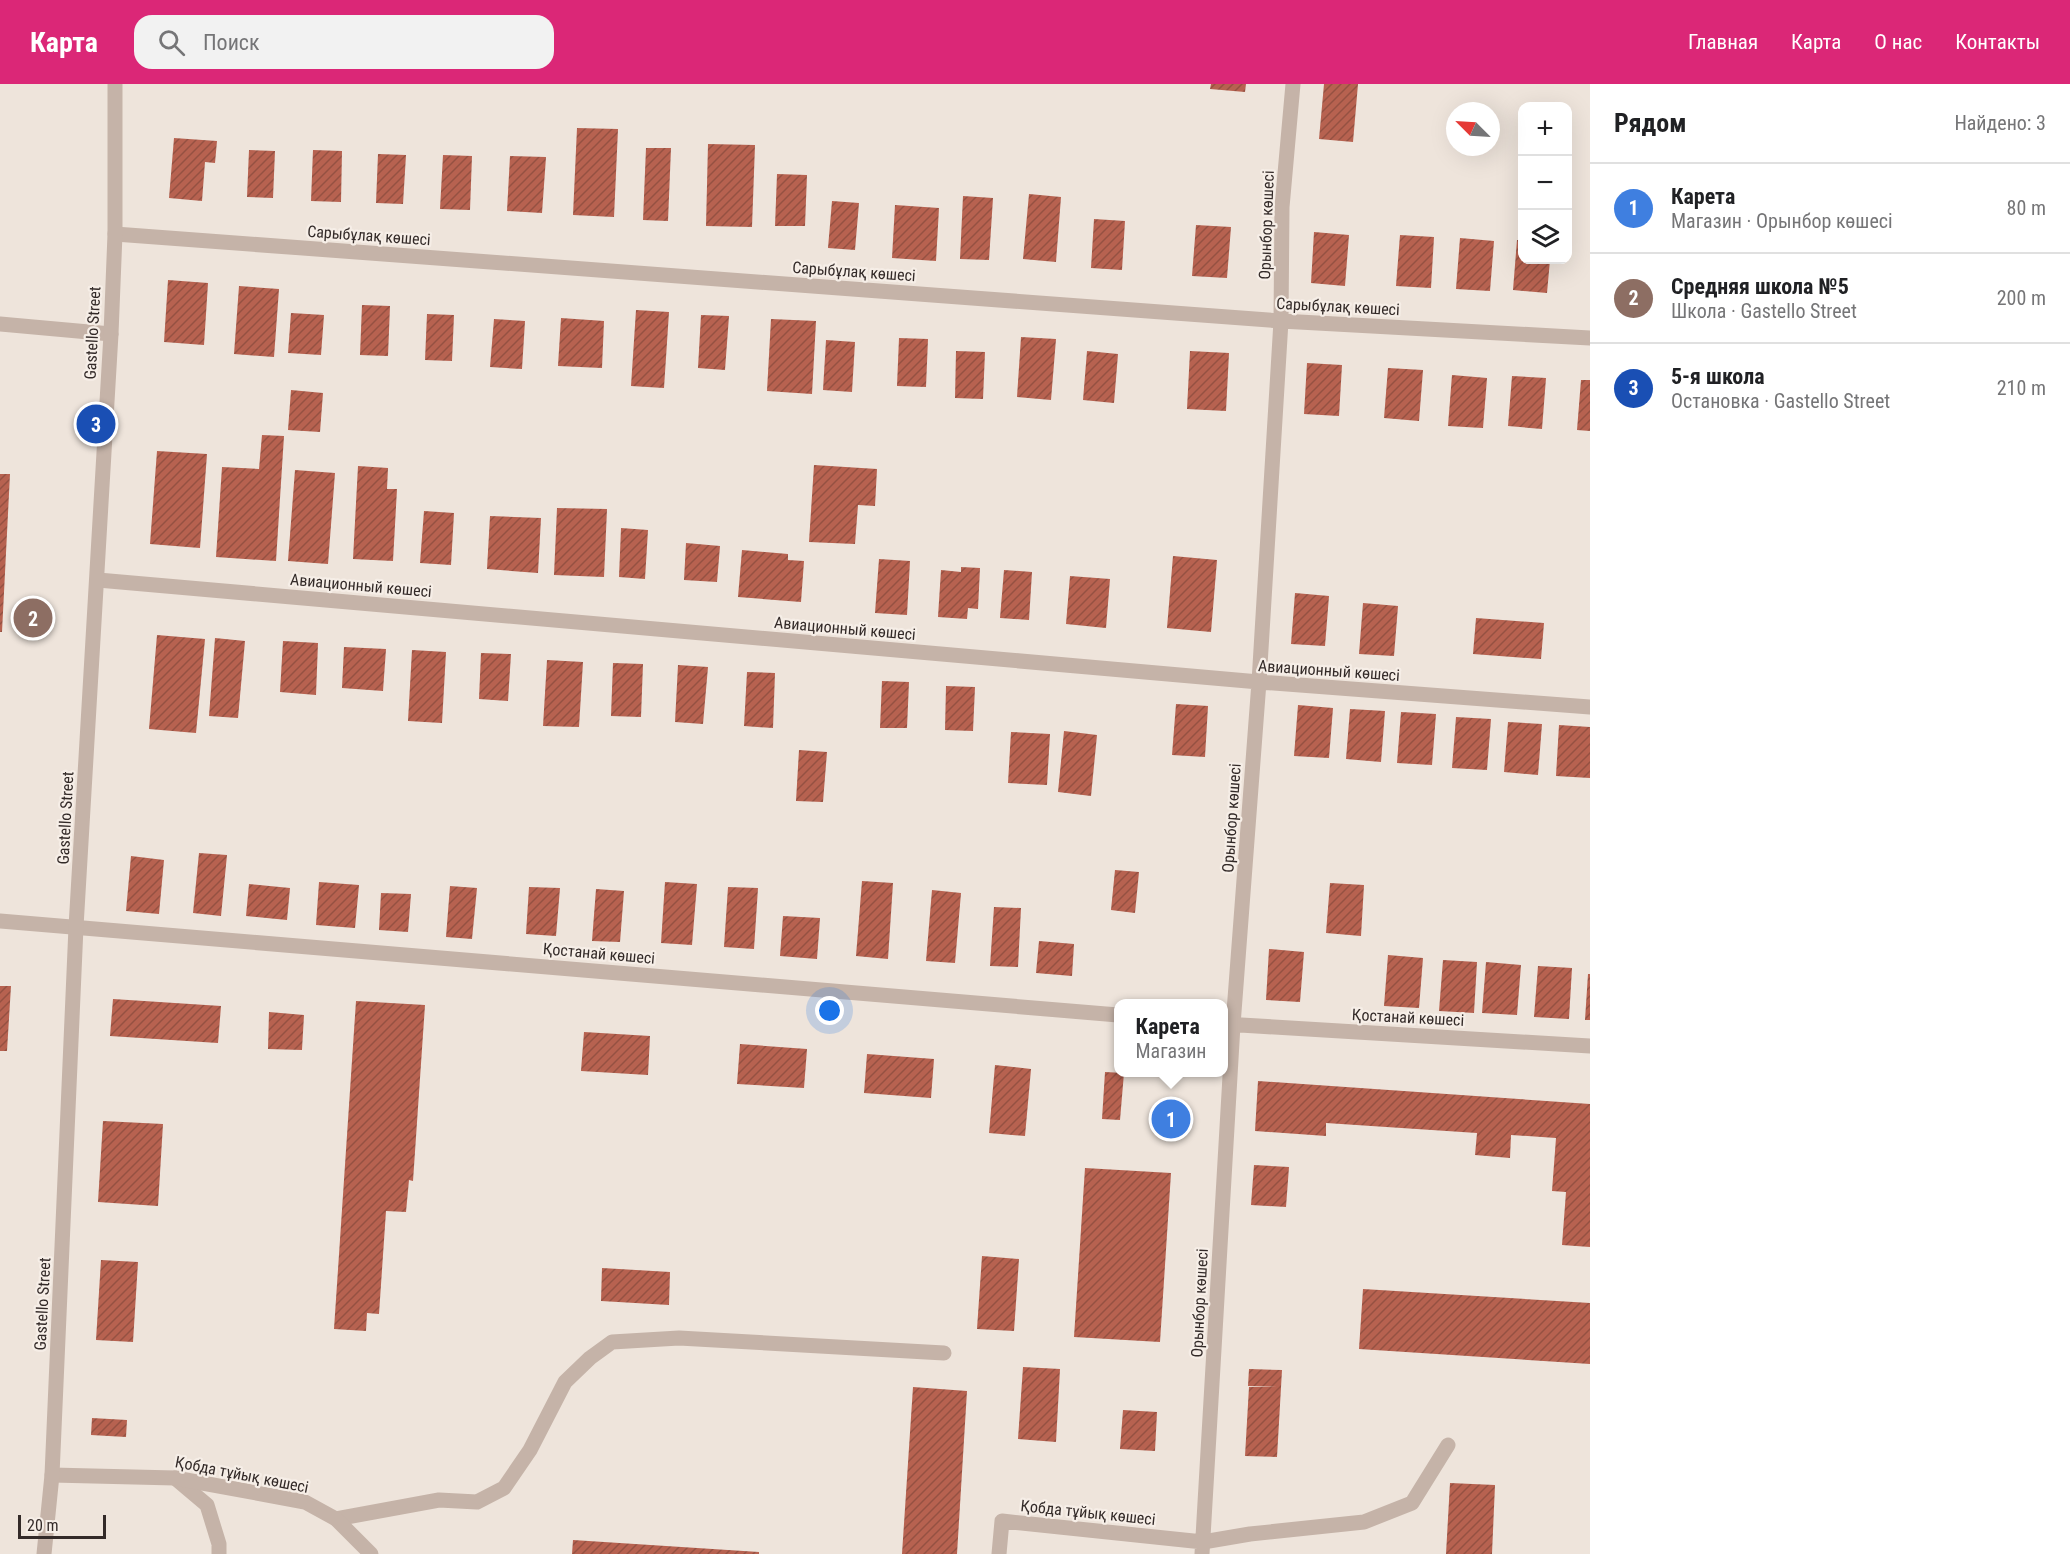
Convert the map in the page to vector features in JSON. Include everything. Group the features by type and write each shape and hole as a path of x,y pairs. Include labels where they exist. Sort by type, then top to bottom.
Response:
{"street":[{"name":"Gastello Street","path":"44,1554 52,1475 76,927 111,334 115,234 115,84"},
{"name":"Орынбор көшесі","path":"1228,1024 1259,682 1281,321 1282,207 1293,84"},
{"name":"Сарыбұлақ көшесі","path":"115,234 1281,321 1590,339"},
{"path":"0,324 111,334"},
{"name":"Авиационный көшесі","path":"98,580 1259,682 1590,707"},
{"name":"Қостанай көшесі","path":"0,921 1114,1015"},
{"name":"Қостанай көшесі","path":"1228,1024 1590,1046"},
{"name":"Орынбор көшесі","path":"1203,1548 1225,1077"},
{"path":"336,1519 439,1500 477,1502 504,1488 530,1450 566,1382 590,1358 612,1342 679,1338 944,1353"},
{"path":"1203,1548 1250,1534 1364,1522 1413,1503 1448,1445"},
{"name":"Қобда тұйық көшесі","path":"52,1475 175,1478 305,1502 336,1519 371,1554"},
{"path":"175,1478 207,1505 219,1544 219,1554"},
{"name":"Қобда тұйық көшесі","path":"999,1554 1002,1521 1203,1548"}],"building":[{"path":"1211,84 1246,84 1245,92 1210,89"},
{"path":"1324,84 1358,84 1353,142 1319,139"},
{"path":"577,128 618,129 614,217 573,215"},
{"path":"174,138 217,141 215,163 205,162 202,201 169,198"},
{"path":"708,144 755,145 752,227 706,226"},
{"path":"646,148 671,148 668,221 643,220"},
{"path":"249,150 275,151 273,198 247,197"},
{"path":"313,150 342,151 341,202 311,201"},
{"path":"378,154 406,155 403,204 376,203"},
{"path":"443,155 472,156 470,210 440,209"},
{"path":"510,156 546,157 542,213 507,211"},
{"path":"777,174 807,175 805,226 775,226"},
{"path":"1029,194 1061,197 1056,262 1023,259"},
{"path":"963,196 993,198 989,260 960,259"},
{"path":"832,201 859,203 855,250 828,248"},
{"path":"895,205 939,208 936,261 892,258"},
{"path":"1094,219 1125,221 1122,270 1091,268"},
{"path":"1196,225 1231,227 1227,278 1192,276"},
{"path":"1314,232 1349,235 1345,286 1311,283"},
{"path":"1400,235 1434,237 1431,288 1396,286"},
{"path":"1460,238 1494,241 1490,291 1456,289"},
{"path":"1518,240 1518,264 1550,264 1547,293 1513,290"},
{"path":"168,280 208,283 204,345 164,342"},
{"path":"239,286 279,289 274,357 234,354"},
{"path":"362,305 390,306 388,356 360,355"},
{"path":"636,310 669,312 664,388 631,386"},
{"path":"291,313 324,315 321,355 288,353"},
{"path":"427,314 454,315 452,361 425,360"},
{"path":"701,315 729,316 725,370 698,368"},
{"path":"561,318 604,321 602,368 558,366"},
{"path":"494,319 525,321 522,369 490,367"},
{"path":"771,319 816,321 812,394 767,391"},
{"path":"1021,337 1056,339 1051,400 1017,397"},
{"path":"899,338 928,339 926,387 897,386"},
{"path":"826,340 855,342 852,392 823,390"},
{"path":"956,351 985,352 983,399 955,398"},
{"path":"1087,351 1118,354 1114,403 1083,400"},
{"path":"1190,351 1229,353 1226,411 1187,409"},
{"path":"1307,363 1342,365 1339,416 1304,414"},
{"path":"1388,368 1423,370 1419,421 1384,418"},
{"path":"1452,375 1487,378 1483,428 1448,426"},
{"path":"1512,376 1546,378 1542,429 1508,426"},
{"path":"1581,380 1590,380 1590,431 1577,430"},
{"path":"291,390 323,393 320,432 288,430"},
{"path":"262,435 284,436 276,561 216,557 222,467 259,469"},
{"path":"157,451 207,454 200,548 150,544"},
{"path":"814,465 877,469 875,506 858,505 855,544 809,542"},
{"path":"358,466 388,468 387,489 397,489 393,561 353,559"},
{"path":"295,470 335,473 328,564 288,561"},
{"path":"0,474 10,474 2,632 0,632"},
{"path":"557,508 607,509 604,577 554,575"},
{"path":"424,511 454,513 451,565 420,563"},
{"path":"490,516 541,518 538,573 487,569"},
{"path":"621,528 648,530 645,579 619,577"},
{"path":"686,543 720,546 717,582 684,580"},
{"path":"742,550 788,554 788,560 804,561 801,602 738,597"},
{"path":"1173,556 1217,560 1211,632 1167,628"},
{"path":"879,559 910,561 907,615 875,613"},
{"path":"961,567 980,568 978,609 968,608 967,619 938,617 941,570 961,572"},
{"path":"1004,570 1032,572 1029,620 1000,618"},
{"path":"1070,576 1110,579 1106,628 1066,624"},
{"path":"1295,593 1329,596 1325,646 1291,644"},
{"path":"1363,603 1398,606 1394,656 1359,654"},
{"path":"1476,618 1544,623 1541,659 1473,654"},
{"path":"157,635 205,639 196,733 149,729"},
{"path":"215,638 245,641 238,718 209,716"},
{"path":"283,641 318,643 316,695 280,692"},
{"path":"344,647 386,649 383,691 342,688"},
{"path":"412,650 446,652 442,723 408,721"},
{"path":"481,653 511,654 508,701 479,699"},
{"path":"547,660 583,662 579,727 543,726"},
{"path":"613,663 643,664 641,717 611,716"},
{"path":"678,665 708,667 703,724 675,722"},
{"path":"747,672 775,673 773,728 744,726"},
{"path":"882,681 909,682 907,728 880,728"},
{"path":"946,686 975,687 973,731 945,730"},
{"path":"1176,704 1208,706 1205,757 1172,755"},
{"path":"1298,705 1333,708 1329,758 1294,756"},
{"path":"1350,709 1385,711 1381,762 1346,759"},
{"path":"1401,712 1436,714 1432,765 1397,763"},
{"path":"1456,717 1491,719 1487,770 1452,768"},
{"path":"1508,722 1542,724 1538,775 1504,772"},
{"path":"1559,725 1590,727 1590,778 1556,776"},
{"path":"1064,731 1097,735 1091,796 1058,792"},
{"path":"1011,732 1050,734 1047,785 1008,783"},
{"path":"799,750 827,752 823,802 796,801"},
{"path":"199,853 227,855 221,916 193,913"},
{"path":"131,856 164,860 159,914 126,911"},
{"path":"1115,870 1139,872 1135,913 1111,910"},
{"path":"862,881 893,883 888,959 856,956"},
{"path":"319,882 359,885 355,928 316,925"},
{"path":"665,882 697,884 692,945 661,943"},
{"path":"1330,883 1364,885 1361,936 1326,933"},
{"path":"249,884 290,888 287,920 246,916"},
{"path":"450,886 477,888 472,939 446,937"},
{"path":"529,887 560,888 556,936 526,934"},
{"path":"728,887 758,888 754,949 724,947"},
{"path":"596,889 624,891 620,942 592,941"},
{"path":"932,890 961,893 955,963 926,961"},
{"path":"381,893 411,894 408,932 379,930"},
{"path":"994,907 1021,908 1018,967 990,966"},
{"path":"783,916 820,918 817,959 780,956"},
{"path":"1039,941 1074,944 1072,976 1036,973"},
{"path":"1269,949 1304,952 1300,1002 1266,1000"},
{"path":"1388,955 1423,958 1419,1008 1384,1006"},
{"path":"1443,960 1477,962 1474,1013 1439,1011"},
{"path":"1486,962 1521,965 1517,1015 1482,1013"},
{"path":"1538,966 1572,968 1569,1019 1534,1017"},
{"path":"1588,974 1590,974 1590,1020 1585,1020"},
{"path":"0,986 11,986 7,1051 0,1051"},
{"path":"113,999 221,1006 218,1043 110,1036"},
{"path":"356,1001 425,1005 413,1181 409,1180 406,1212 386,1211 379,1314 367,1313 366,1331 334,1329"},
{"path":"269,1012 304,1015 302,1050 268,1049"},
{"path":"584,1032 650,1036 648,1075 581,1071"},
{"path":"740,1044 807,1049 804,1088 737,1084"},
{"path":"867,1054 934,1059 931,1098 864,1093"},
{"path":"995,1065 1031,1069 1025,1136 989,1133"},
{"path":"1105,1072 1114,1072 1114,1077 1124,1077 1120,1120 1102,1119"},
{"path":"1258,1081 1590,1104 1590,1247 1562,1245 1566,1192 1552,1191 1556,1138 1511,1135 1510,1158 1475,1155 1477,1133 1326,1123 1326,1136 1255,1131"},
{"path":"103,1121 163,1124 158,1206 98,1202"},
{"path":"1254,1165 1289,1167 1286,1207 1251,1205"},
{"path":"1085,1168 1171,1173 1160,1342 1074,1337"},
{"path":"982,1256 1019,1259 1014,1331 977,1329"},
{"path":"101,1260 138,1262 133,1342 96,1340"},
{"path":"602,1268 670,1272 669,1305 601,1301"},
{"path":"1363,1289 1590,1303 1590,1364 1359,1349"},
{"path":"1023,1367 1060,1369 1056,1442 1018,1439"},
{"path":"1249,1369 1282,1370 1277,1457 1245,1456 1249,1387 1277,1387 1248,1386"},
{"path":"913,1387 967,1391 957,1554 902,1554"},
{"path":"1123,1410 1157,1412 1155,1451 1120,1449"},
{"path":"92,1418 127,1420 126,1437 91,1435"},
{"path":"1450,1483 1495,1485 1492,1554 1446,1554"},
{"path":"573,1540 759,1552 759,1554 572,1554"}],"place":[{"name":"5-я школа","path":"96,424"},
{"name":"Средняя школа №5","path":"33,618"},
{"name":"Карета","path":"1171,1119"}]}
